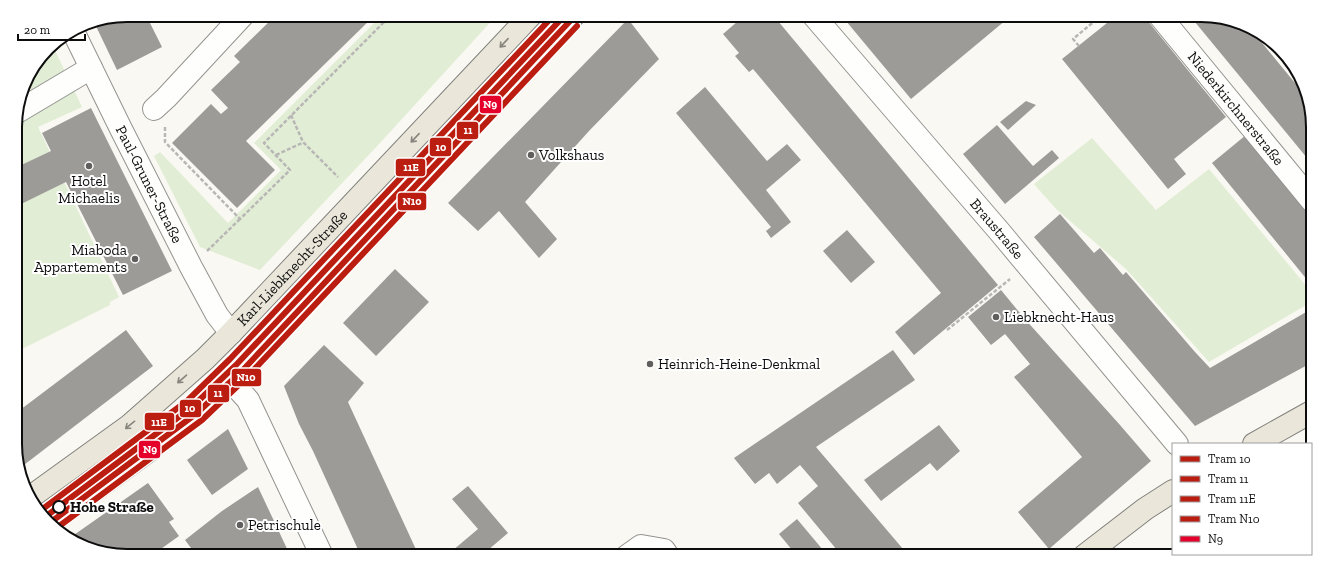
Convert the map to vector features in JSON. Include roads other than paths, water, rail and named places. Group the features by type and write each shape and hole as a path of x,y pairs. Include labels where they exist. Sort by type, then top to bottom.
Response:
{"main road":[{"name":"Karl-Liebknecht-Straße","path":"35,494 129,426 205,359 232,333 524,22"},
{"path":"55,519 148,451 231,381 567,22"},
{"path":"1256,443 1306,415"},
{"path":"1093,549 1145,508 1172,492"}],"street":[{"path":"160,104 236,22"},
{"name":"Braustraße","path":"819,22 1027,265 1176,443"},
{"name":"Niederkirchnerstraße","path":"1165,22 1306,194"},
{"name":"Paul-Gruner-Straße","path":"76,36 121,129 217,315 232,333"},
{"path":"24,108 91,68"},
{"path":"231,381 248,400 319,549"},
{"path":"637,549 641,546 658,549"}],"tram line":[{"name":"11E","path":"44,508 187,401 230,359 547,22"},
{"name":"10","path":"49,514 192,407 236,365 558,22"},
{"name":"11","path":"55,519 197,413 242,371 569,22"},
{"name":"N10","path":"61,525 202,420 247,377 577,26"}],"place":[{"name":"Volkshaus","path":"531,155"},
{"name":"Hotel Michaelis","path":"89,166"},
{"name":"Miaboda Appartements","path":"135,259"},
{"name":"Liebknecht-Haus","path":"996,317"},
{"name":"Heinrich-Heine-Denkmal","path":"650,364"},
{"name":"Hohe Straße","path":"59,507"},
{"name":"Petrischule","path":"240,525"}]}
